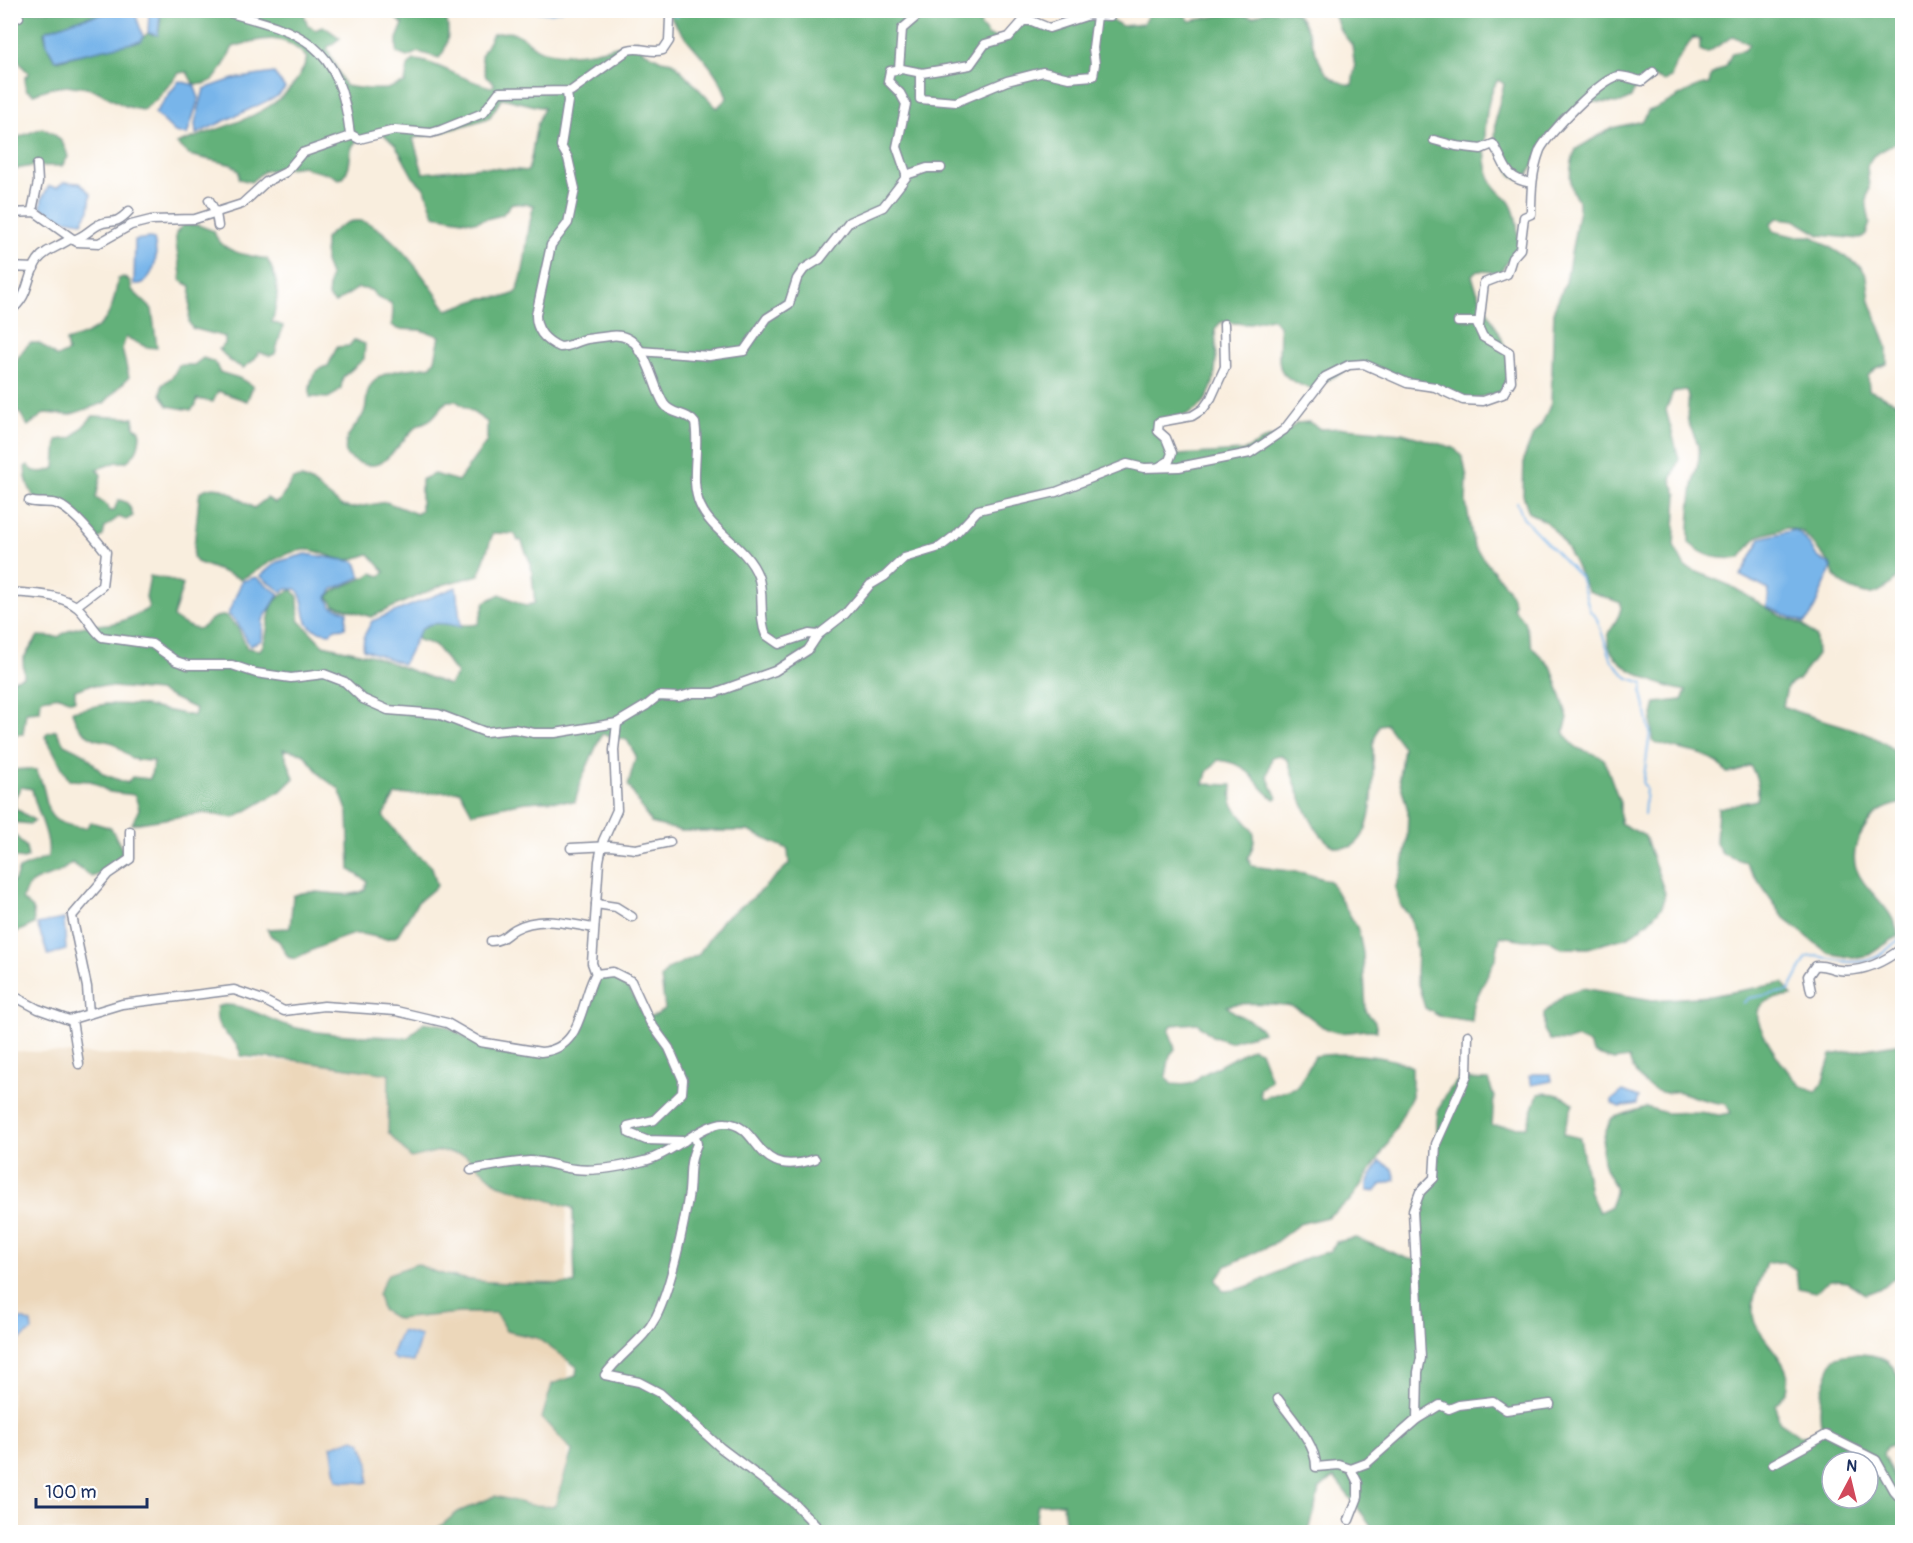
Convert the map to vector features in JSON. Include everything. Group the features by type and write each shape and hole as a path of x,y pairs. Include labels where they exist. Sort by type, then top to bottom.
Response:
{"street":[{"path":"219,10 286,29 316,48 326,59 344,94 345,113 351,136"},
{"path":"899,69 902,29 924,10"},
{"path":"920,73 920,99 949,102 964,99 1006,81 1034,74 1047,72 1069,78 1093,76 1095,64 1093,48 1097,16"},
{"path":"639,351 709,356 744,351 767,318 789,304 797,279 804,269 820,259 849,222 884,207 904,183 906,175 897,147 906,104 887,79 890,71 899,69 920,73 970,65 985,44 1009,37 1023,21 1032,21 1049,28 1077,18 1110,16"},
{"path":"10,22 19,17"},
{"path":"10,213 32,211 71,240 99,243 124,227 142,221 195,219 216,213 250,200 263,185 286,172 306,151 351,136 366,139 395,130 436,132 483,113 499,92 567,92 580,87 612,59 628,50 636,47 654,53 663,50 669,40 670,18"},
{"path":"10,592 33,592 64,600 76,606 102,637 152,644 176,661 188,665 232,665 256,673 291,678 324,674 345,682 363,699 388,710 438,714 485,732 514,729 534,734 555,733 617,723 658,696 679,697 693,693 714,693 775,670 808,650 818,635 845,614 870,585 885,576 904,558 940,547 953,537 978,510 1056,492 1127,464 1158,468 1188,466 1250,453 1284,430 1325,377 1349,365 1365,364 1407,383 1435,387 1468,401 1484,401 1503,394 1511,381 1512,356 1503,347 1483,337 1479,325 1484,283 1507,274 1512,258 1520,249 1524,217 1531,214 1531,183 1541,149 1550,133 1606,81 1620,76 1642,81 1653,72"},
{"path":"567,92 568,101 561,146 568,158 575,189 568,223 551,245 536,315 537,325 549,342 560,347 587,339 618,335 633,342 651,371 663,403 671,410 689,417 695,423 696,491 700,506 712,524 734,544 758,576 766,634 778,644 810,634 818,635"},
{"path":"1434,140 1481,149 1493,144 1503,158 1508,173 1516,180 1531,183"},
{"path":"32,211 38,182 37,165"},
{"path":"906,175 927,168 941,168"},
{"path":"209,200 216,213 218,226"},
{"path":"10,311 25,297 34,268 44,252 89,234 100,224 121,220 129,211"},
{"path":"10,267 34,268"},
{"path":"1458,322 1472,321 1479,325"},
{"path":"1158,468 1168,461 1172,453 1166,438 1158,431 1159,422 1192,416 1203,410 1216,388 1227,358 1224,324"},
{"path":"29,501 63,507 106,552 102,586 76,606"},
{"path":"10,994 57,1017 72,1020 122,1004 234,990 263,1000 284,1011 324,1006 390,1010 447,1023 480,1042 551,1051 571,1037 578,1028 588,989 596,974 592,963 602,847 617,810 614,750 617,723"},
{"path":"89,1014 87,987 72,916 108,874 130,859 130,831"},
{"path":"571,848 636,849 670,842"},
{"path":"596,904 616,906 632,917"},
{"path":"491,941 499,941 515,929 542,921 594,928"},
{"path":"1811,991 1808,976 1815,966 1840,970 1859,969 1885,961 1902,948"},
{"path":"596,974 613,972 631,981 646,1014 673,1056 683,1080 684,1089 674,1101 654,1120 628,1126 629,1133 646,1140 684,1141"},
{"path":"72,1020 79,1064"},
{"path":"1417,1419 1421,1350 1415,1286 1417,1256 1413,1211 1420,1192 1434,1178 1436,1144 1467,1075 1468,1035"},
{"path":"471,1170 529,1161 549,1162 576,1169 646,1161 668,1152 713,1124 727,1123 741,1128 757,1147 779,1162 790,1166 815,1159"},
{"path":"695,1136 697,1144 690,1158 689,1192 681,1232 657,1315 644,1336 613,1364 605,1375 639,1382 660,1393 728,1453 794,1503 822,1533"},
{"path":"1278,1399 1307,1440 1316,1459 1316,1467 1340,1465 1351,1469 1358,1483 1358,1497 1349,1520"},
{"path":"1351,1469 1367,1462 1386,1449 1417,1419 1440,1405 1449,1409 1459,1405 1493,1401 1506,1410 1550,1404"},
{"path":"1773,1464 1826,1436 1876,1460 1893,1490 1902,1500"}],"shaded area":[{"path":"11,1051 566,1072 568,1532 11,1532"}],"green space":[{"path":"11,11 137,11 90,16 47,30 44,33 47,45 58,61 115,44 137,43 148,33 152,35 159,31 162,11 303,11 308,26 316,30 323,26 340,38 327,48 345,86 377,89 386,89 405,83 408,66 414,60 492,87 495,84 486,77 481,56 493,34 513,33 525,38 540,50 559,54 593,52 637,40 642,50 661,60 673,62 717,108 727,98 722,86 667,11 984,11 980,25 989,36 1006,39 1024,22 1041,28 1053,28 1101,18 1122,26 1143,24 1150,11 1181,11 1190,21 1233,13 1253,17 1267,11 1292,11 1301,19 1321,65 1328,74 1338,81 1352,85 1355,68 1352,45 1340,30 1333,11 1902,11 1902,139 1873,156 1867,166 1869,188 1866,201 1870,223 1866,234 1860,239 1820,235 1795,220 1778,218 1771,223 1773,231 1793,236 1812,236 1860,266 1867,276 1870,301 1887,347 1887,364 1876,368 1868,376 1869,390 1902,405 1900,492 1904,564 1900,574 1877,593 1865,594 1851,589 1838,580 1832,566 1803,532 1787,528 1758,536 1740,558 1712,556 1695,548 1689,543 1689,527 1699,451 1688,421 1686,390 1673,392 1666,410 1679,459 1671,480 1677,494 1674,546 1685,567 1731,586 1779,615 1803,625 1816,637 1817,655 1798,680 1787,687 1783,706 1850,728 1884,743 1895,753 1902,766 1902,803 1883,809 1875,816 1863,831 1855,848 1855,863 1859,875 1894,921 1898,936 1869,955 1853,958 1828,953 1784,918 1745,862 1722,854 1716,842 1718,808 1757,800 1758,786 1754,773 1749,765 1736,772 1727,773 1711,759 1652,740 1652,719 1656,703 1682,700 1686,691 1638,674 1616,658 1610,648 1608,638 1620,613 1621,603 1588,591 1558,535 1540,518 1529,513 1523,495 1524,458 1533,435 1542,424 1551,403 1554,309 1566,282 1579,209 1579,202 1572,190 1570,177 1576,149 1612,128 1643,121 1648,111 1693,89 1709,84 1711,75 1726,66 1732,53 1745,50 1749,44 1733,36 1707,53 1700,50 1700,40 1693,37 1675,65 1671,78 1664,81 1654,77 1648,85 1636,86 1631,98 1621,103 1590,102 1561,119 1528,175 1521,179 1512,176 1495,142 1496,116 1504,84 1498,80 1489,101 1485,128 1487,169 1492,183 1510,203 1515,214 1518,248 1500,272 1476,271 1472,275 1477,291 1505,347 1508,376 1502,392 1469,400 1362,362 1311,389 1297,383 1282,371 1279,357 1279,325 1271,318 1246,324 1221,322 1215,329 1216,365 1211,389 1206,399 1188,414 1156,423 1170,450 1178,455 1243,451 1268,438 1284,434 1297,423 1309,422 1320,429 1345,428 1402,433 1454,448 1463,458 1467,478 1466,503 1474,547 1508,589 1514,602 1513,608 1524,621 1532,647 1552,668 1568,718 1564,731 1568,739 1577,748 1604,759 1620,803 1620,823 1645,836 1665,893 1662,907 1648,922 1628,937 1588,948 1562,948 1546,939 1525,940 1500,936 1496,957 1474,1003 1472,1021 1439,1016 1425,1008 1416,977 1417,951 1411,918 1401,906 1395,888 1402,872 1407,841 1408,811 1399,778 1403,747 1386,724 1379,725 1374,742 1372,803 1369,818 1359,841 1350,847 1336,847 1327,842 1319,833 1305,809 1288,760 1280,755 1272,757 1267,776 1277,798 1274,799 1245,769 1230,762 1218,760 1207,772 1204,784 1232,785 1232,802 1253,833 1254,839 1248,858 1252,866 1304,873 1330,881 1358,929 1363,953 1366,1011 1375,1022 1377,1031 1336,1032 1325,1028 1291,1006 1251,1004 1227,1006 1260,1027 1263,1032 1229,1042 1212,1036 1197,1023 1172,1025 1169,1030 1175,1049 1170,1055 1166,1076 1171,1084 1190,1084 1200,1076 1252,1048 1260,1051 1271,1080 1260,1089 1261,1099 1297,1087 1315,1056 1338,1054 1365,1056 1391,1060 1412,1067 1412,1096 1387,1145 1351,1200 1327,1217 1299,1224 1273,1244 1226,1266 1216,1280 1223,1291 1251,1285 1302,1260 1330,1252 1336,1242 1356,1238 1409,1259 1422,1260 1417,1225 1418,1208 1424,1192 1437,1174 1437,1124 1441,1103 1459,1079 1488,1080 1494,1096 1492,1126 1527,1127 1538,1094 1557,1094 1573,1103 1563,1134 1580,1138 1590,1193 1599,1212 1610,1207 1615,1185 1605,1168 1602,1149 1604,1136 1612,1118 1646,1107 1666,1113 1699,1112 1719,1115 1731,1113 1726,1104 1703,1100 1678,1091 1666,1093 1653,1089 1638,1076 1629,1058 1614,1060 1595,1054 1589,1044 1577,1038 1568,1041 1550,1040 1544,1030 1544,1013 1565,994 1582,988 1653,1000 1710,996 1783,983 1792,996 1773,999 1762,1005 1758,1016 1760,1026 1789,1073 1804,1088 1816,1092 1822,1084 1831,1055 1902,1043 1902,1271 1884,1287 1866,1294 1847,1282 1831,1280 1815,1292 1798,1288 1796,1270 1784,1262 1766,1263 1756,1293 1753,1316 1759,1331 1787,1372 1787,1390 1775,1405 1779,1421 1801,1436 1815,1436 1822,1429 1820,1411 1822,1393 1834,1358 1852,1354 1871,1355 1884,1359 1893,1367 1902,1389 1900,1441 1886,1447 1883,1455 1902,1496 1902,1532 1376,1532 1334,1477 1319,1490 1309,1532 1066,1532 1063,1503 1038,1504 1034,1532 433,1532 458,1512 495,1496 530,1505 555,1506 572,1451 542,1418 552,1384 576,1376 577,1367 537,1338 506,1331 496,1313 459,1313 397,1319 382,1310 378,1294 388,1274 417,1264 435,1272 474,1280 575,1284 573,1208 498,1184 465,1155 439,1151 411,1158 388,1132 389,1074 293,1060 241,1056 235,1043 218,1024 217,1007 232,1005 301,1029 346,1035 408,1038 424,1022 444,1025 481,1046 542,1054 573,1040 580,1032 595,982 602,975 618,980 629,989 644,1017 656,1015 665,1009 661,978 668,969 698,955 722,920 754,897 789,864 788,849 748,831 681,831 651,823 628,785 636,756 627,740 602,734 582,778 575,802 536,801 472,813 460,791 395,795 383,816 410,849 432,867 437,886 417,903 397,936 382,938 361,934 351,935 295,959 288,957 279,941 271,936 267,929 290,928 293,896 312,892 356,893 365,890 367,881 350,870 348,813 339,789 322,777 303,753 283,749 294,778 281,791 234,818 204,813 132,824 139,809 135,795 109,792 91,781 69,780 45,737 47,733 56,730 64,744 85,754 103,774 127,783 132,777 150,779 154,761 133,759 113,743 89,736 78,726 72,711 106,704 140,705 194,716 196,709 158,691 90,685 75,690 75,700 71,701 60,696 41,699 40,711 26,712 23,734 11,735 11,681 24,676 23,659 38,636 58,637 76,628 113,623 140,613 149,608 146,597 150,576 168,579 183,585 173,617 186,625 200,628 212,619 226,616 238,628 247,648 260,650 264,643 271,608 282,594 293,590 298,597 299,620 323,645 373,656 449,685 457,674 435,645 418,640 417,633 423,627 437,623 478,624 485,602 500,594 526,606 535,603 531,564 521,540 518,541 515,534 493,533 479,575 442,585 371,617 334,605 328,597 337,590 372,573 380,576 385,572 369,554 346,560 311,550 296,551 279,557 241,579 197,562 193,557 200,492 208,488 215,487 228,491 254,508 267,498 275,503 281,499 293,479 302,478 311,482 342,506 352,508 386,502 417,514 421,510 421,480 434,474 458,481 487,441 487,422 456,401 447,401 432,418 416,427 386,459 377,464 358,463 346,455 347,439 363,415 372,383 395,371 431,366 435,360 440,336 420,330 397,329 392,325 391,303 378,298 371,290 358,288 335,303 328,297 330,275 325,262 325,239 345,223 361,221 372,225 409,258 447,310 483,298 505,297 516,293 523,272 534,205 512,203 502,215 474,222 434,215 425,189 413,177 396,146 379,130 357,141 351,151 348,169 343,178 338,179 330,174 303,166 264,171 251,182 239,179 239,172 233,165 189,155 177,144 254,115 286,93 299,77 307,58 290,44 281,41 273,39 254,41 233,47 218,74 208,83 193,83 187,72 179,73 157,99 143,110 126,106 99,92 83,87 58,87 34,94 26,90 25,77 29,73 18,60 11,37","holes":["502,98 544,108 537,124 528,171 481,167 423,173 413,138 489,118"]},
{"path":"399,11 430,11 446,18 447,39 439,58 418,52 407,57 397,53 397,39 403,24 396,19"},
{"path":"42,128 62,142 68,157 62,166 32,166 11,170 11,140"},
{"path":"183,225 198,225 214,231 222,244 235,252 267,259 277,290 272,322 283,326 275,354 270,356 259,352 254,360 243,368 230,361 219,349 225,344 225,337 192,328 189,322 191,286 181,281 176,245 176,233"},
{"path":"123,277 130,281 132,290 152,309 157,348 146,347 126,337 122,349 129,377 104,403 69,415 45,413 28,426 20,413 11,408 12,372 18,357 30,343 39,343 57,357 68,352 66,341 90,332 104,320 113,304 118,279"},
{"path":"354,340 365,344 364,359 343,377 341,388 335,394 328,398 310,397 311,381 315,373 328,366 337,347 349,346"},
{"path":"203,358 214,362 219,372 239,378 253,386 247,401 218,391 213,402 197,399 196,405 191,410 168,406 161,394 162,385 173,376 179,365 194,365"},
{"path":"93,416 134,418 134,427 140,430 138,448 130,459 97,469 101,475 96,498 108,506 109,511 114,511 118,500 125,502 130,507 133,516 126,520 119,517 105,527 103,536 98,539 62,506 39,505 29,487 25,467 28,465 33,470 41,472 55,468 57,440 72,438"},
{"path":"11,770 36,770 42,782 48,810 52,816 69,825 86,828 91,822 111,828 123,851 112,869 92,877 72,863 57,873 38,879 31,884 22,899 33,909 34,924 11,935 11,881 14,882 19,869 48,857 45,831 32,789 21,787 15,797 15,808 35,821 30,824 11,822"},
{"path":"11,831 26,847 28,857 24,859 11,857"}],"water":[{"path":"108,13 135,13 143,36 141,41 55,60 47,45 45,31 76,20"},
{"path":"149,13 160,14 158,35 148,33"},
{"path":"274,73 285,88 278,96 196,134 195,123 204,89 233,79"},
{"path":"179,81 194,85 199,98 187,135 175,132 155,113"},
{"path":"64,182 80,183 91,194 89,210 82,222 55,218 41,207 42,198 49,186 57,187"},
{"path":"154,239 155,245 156,257 153,269 143,283 134,285 135,240"},
{"path":"1794,530 1804,538 1819,558 1832,567 1811,616 1804,623 1767,607 1769,590 1741,576 1761,538"},
{"path":"306,554 356,562 361,577 333,589 327,597 331,606 347,612 345,628 334,629 330,633 312,628 307,623 301,596 297,589 285,589 282,592 260,576 277,562"},
{"path":"256,577 279,594 263,620 262,640 250,646 238,624 228,614 242,581"},
{"path":"456,587 461,627 446,624 427,625 418,635 403,664 363,649 364,636 372,621"},
{"path":"64,919 66,950 48,955 37,924"},
{"path":"1551,1074 1552,1081 1532,1085 1529,1076"},
{"path":"1623,1091 1639,1097 1637,1104 1619,1107 1612,1103 1612,1100"},
{"path":"1380,1161 1393,1169 1396,1180 1381,1185 1376,1191 1367,1191 1367,1183"},
{"path":"22,1319 31,1323 32,1331 11,1346 11,1321"},
{"path":"401,1331 421,1336 413,1362 396,1360 391,1356"},
{"path":"354,1439 361,1442 369,1463 368,1482 365,1483 337,1480 331,1446"}],"waterway":[{"path":"524,10 549,13 562,10"},
{"path":"611,10 621,10"},
{"path":"665,10 677,17 677,10"},
{"path":"1517,502 1523,518 1580,577 1590,611 1596,617 1612,661 1628,678 1644,683 1642,693 1650,732 1643,784 1646,787 1644,815"},
{"path":"1743,1003 1749,998 1789,991 1807,957 1816,956 1862,962 1877,957 1902,937"}]}
